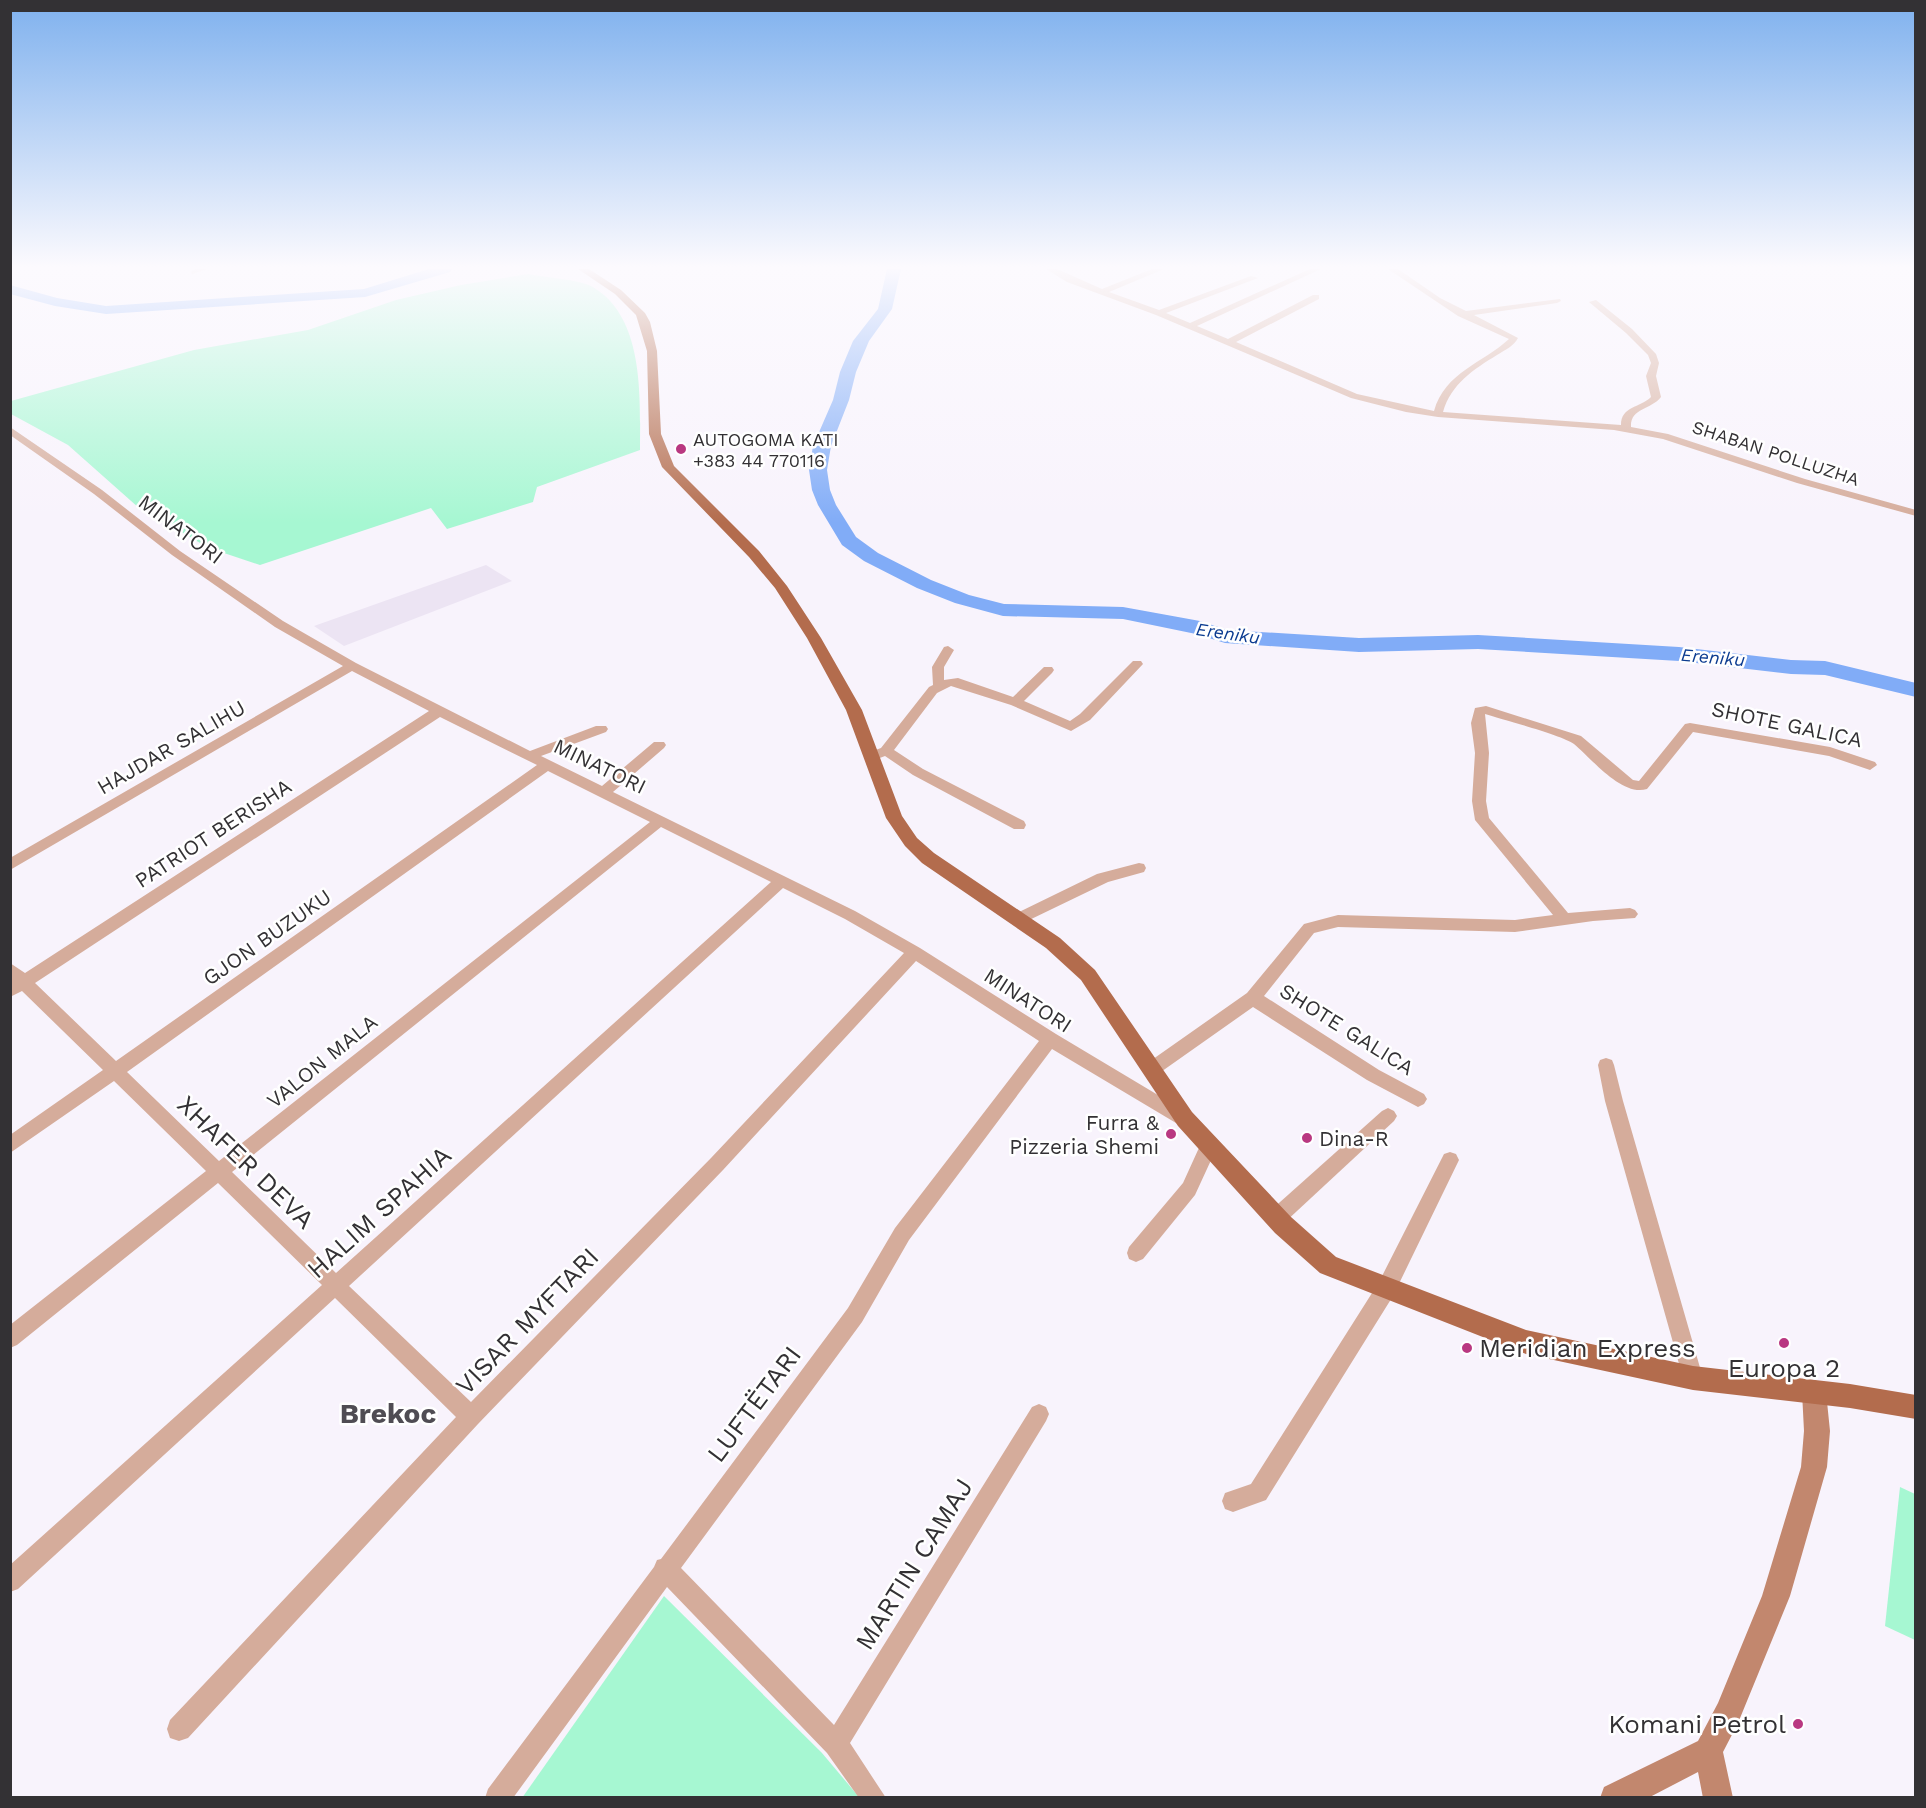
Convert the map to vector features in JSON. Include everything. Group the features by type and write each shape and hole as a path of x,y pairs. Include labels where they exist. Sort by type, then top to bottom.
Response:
{"main road":[{"path":"652,353 655,434 668,467 754,554 780,586 814,638 879,753 894,818 911,842 928,858 1053,943 1088,975 1185,1119 1276,1218 1328,1266 1526,1342 1693,1378 1814,1392 1907,1406"},
{"path":"1615,1797 1708,1751 1728,1713 1776,1596 1814,1467 1818,1431 1814,1392"},
{"path":"1708,1751 1718,1797"}],"street":[{"name":"SHABAN POLLUZHA","path":"1251,353 1332,389 1383,404 1438,414 1626,429 1697,445 1801,481 1916,513"},
{"path":"1438,414 1439,405 1452,385 1475,365 1494,353"},
{"path":"1626,429 1625,421 1629,414 1653,402 1656,398 1651,376 1655,363 1651,353"},
{"name":"MINATORI","path":"10,430 98,492 150,534 279,624 352,666 439,711 783,881 915,952 1050,1039 1185,1119"},
{"path":"939,686 935,674 937,666 948,650"},
{"path":"1019,825 879,753 933,690 949,682 958,682 1015,702 1071,727 1085,717 1137,664"},
{"name":"HAJDAR SALIHU","path":"10,865 352,666"},
{"path":"1015,702 1048,670"},
{"name":"SHOTE GALICA","path":"1565,919 1482,820 1478,808 1482,768 1481,744 1476,722 1480,711 1486,710 1576,739 1629,784 1636,786 1642,786 1690,728 1830,752 1870,765"},
{"name":"PATRIOT BERISHA","path":"17,986 439,711"},
{"path":"531,755 601,729"},
{"path":"604,792 659,745"},
{"name":"GJON BUZUKU","path":"10,1145 548,764"},
{"name":"VALON MALA","path":"10,1338 661,820"},
{"path":"1018,919 1108,874 1139,868"},
{"name":"HALIM SPAHIA","path":"10,1581 783,881"},
{"name":"SHOTE GALICA","path":"1152,1069 1253,998 1309,928 1338,921 1515,926 1593,915 1630,914"},
{"name":"VISAR MYFTARI","path":"178,1729 471,1417 717,1164 915,952"},
{"name":"XHAFER DEVA","path":"10,969 17,986 115,1070 471,1417"},
{"name":"SHOTE GALICA","path":"1253,998 1373,1075 1418,1099"},
{"name":"LUFTËTARI","path":"497,1797 665,1568 855,1316 902,1234 1050,1039"},
{"path":"1606,1065 1614,1101 1693,1378"},
{"path":"1276,1218 1388,1116"},
{"path":"1136,1253 1189,1189 1209,1145"},
{"path":"1233,1501 1258,1492 1386,1289 1450,1160"},
{"name":"MARTIN CAMAJ","path":"836,1743 1040,1414"},
{"path":"665,1568 836,1743 874,1797"}],"shaded area":[{"path":"486,565 512,581 344,646 314,626"}],"green space":[{"path":"182,353 634,353 639,383 640,450 537,487 533,502 447,529 431,508 260,565 209,548 139,508 68,445 11,414 11,401"},
{"path":"1900,1487 1915,1494 1915,1640 1885,1626"},
{"path":"664,1596 822,1753 859,1797 522,1798"}],"waterway":[{"name":"Ereniku","path":"856,353 848,372 841,400 822,446 818,470 821,490 827,505 849,541 871,557 924,584 962,599 1003,610 1123,613 1200,628 1225,636 1359,645 1478,642 1679,654 1791,667 1825,668 1916,690"}],"place":[{"name":"AUTOGOMA KATI +383 44 770116","path":"681,449"},
{"name":"Furra & Pizzeria Shemi","path":"1171,1134"},
{"name":"Dina-R","path":"1307,1138"},
{"name":"Europa 2","path":"1784,1343"},
{"name":"Meridian Express","path":"1467,1348"},
{"name":"Komani Petrol","path":"1798,1724"}],"district":[{"name":"Brekoc","path":"388,1413"}]}
